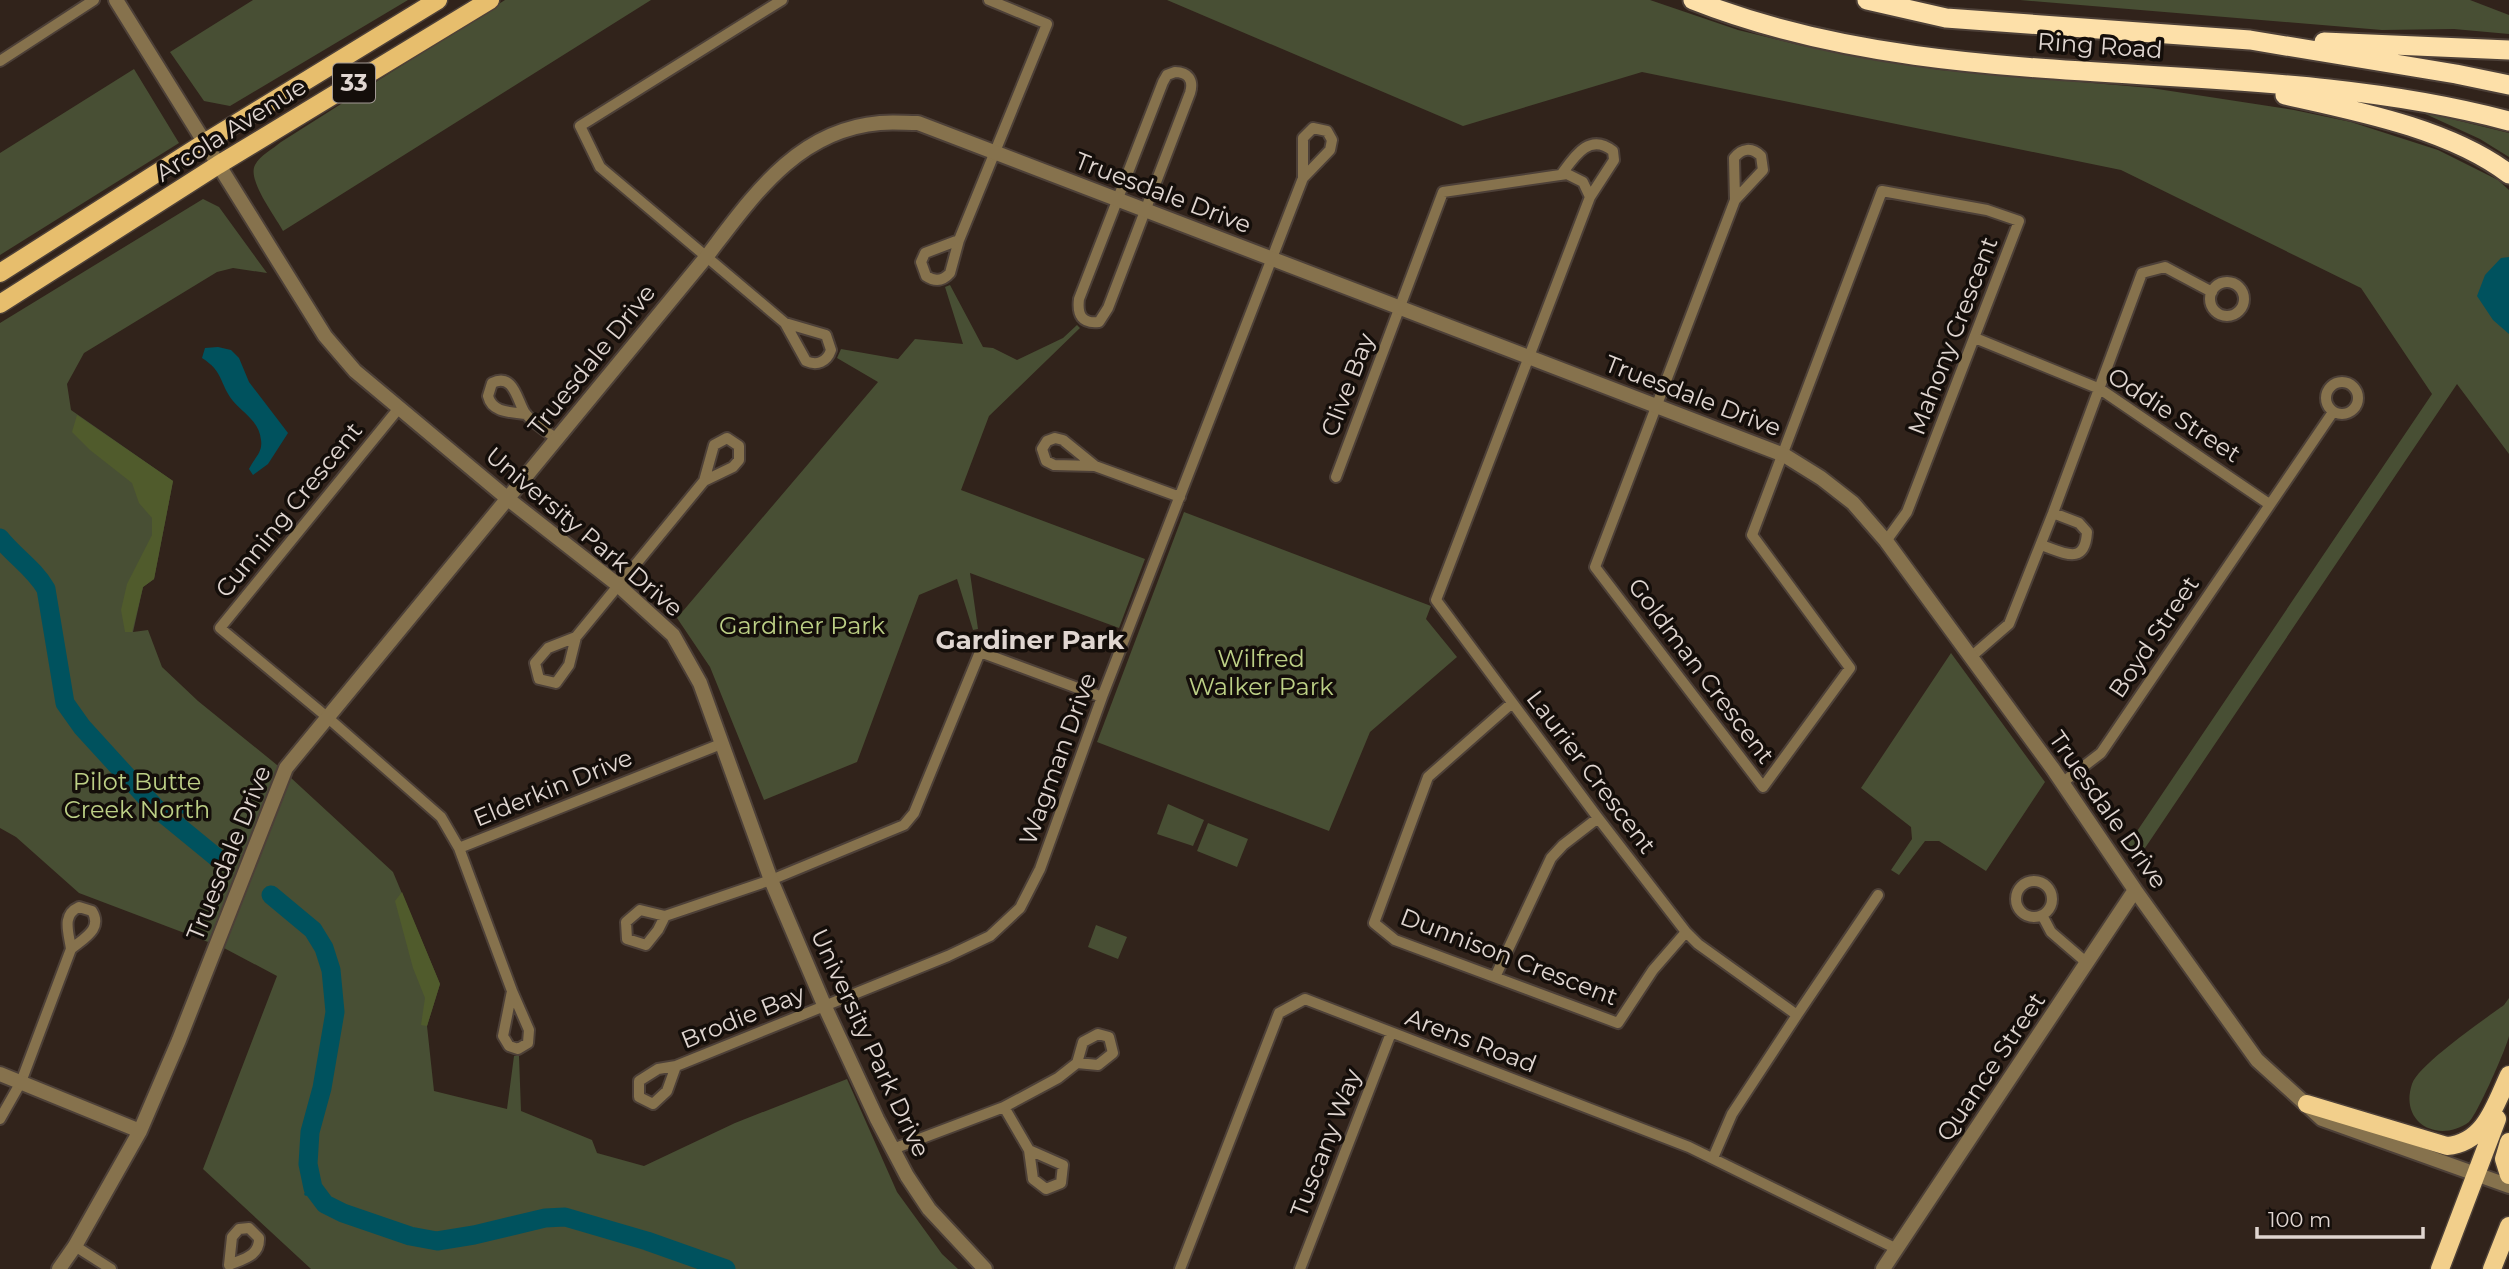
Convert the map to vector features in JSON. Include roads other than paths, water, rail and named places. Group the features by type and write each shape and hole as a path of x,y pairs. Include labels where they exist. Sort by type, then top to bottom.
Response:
{"highway":[{"name":"Ring Road","path":"1693,0 1732,15 1798,34 1950,60 2341,90 2480,113 2509,121"},
{"name":"Ring Road","path":"1867,0 1946,18 2249,40 2509,85"},
{"path":"2249,40 2509,50"},
{"path":"2205,79 2331,105 2426,131 2464,147 2509,174"},
{"path":"2307,1104 2447,1146 2460,1145 2478,1134 2487,1122 2509,1075"},
{"path":"2440,1269 2509,1088"},
{"path":"2509,1142 2504,1159 2509,1175"},
{"path":"2492,1269 2509,1226"}],"main road":[{"name":"Arcola Avenue","path":"0,274 438,0"},
{"name":"Arcola Avenue","path":"0,304 218,165 490,0"}],"street":[{"path":"0,61 94,0"},
{"name":"University Park Drive","path":"117,0 325,336 355,371 508,499 618,585 673,635 700,683 771,880 825,1007 893,1149 929,1209 985,1269"},
{"path":"782,0 580,126 600,167 785,323 806,361 816,364 826,359 831,350 826,335 785,323"},
{"path":"959,240 1046,24 989,0"},
{"path":"1183,72 1190,77 1190,93 1108,308 1099,322 1089,323 1081,318 1078,310 1079,299 1118,200 1163,82 1167,75 1183,72"},
{"name":"Truesdale Drive","path":"59,1269 75,1246 140,1131 179,1040 286,768 707,256 758,188 797,153 842,131 879,123 918,123 1784,455 1821,478 1853,503 1886,541 1972,656 2257,1060 2322,1119 2509,1186"},
{"path":"1528,357 1590,197 1615,160 1613,151 1606,145 1592,144 1579,150 1561,175"},
{"path":"1561,175 1567,174 1583,182 1590,197"},
{"name":"Clive Bay","path":"1336,477 1443,192 1561,175"},
{"name":"Wagman Drive","path":"825,1007 990,936 1020,908 1040,869 1102,698 1303,178"},
{"name":"Mahony Crescent","path":"1784,455 1882,191 1987,210 2019,221 1907,512 1886,541"},
{"path":"1656,407 1735,200"},
{"path":"1972,656 2009,624 2142,273 2165,267 2212,292"},
{"name":"Oddie Street","path":"1975,338 2099,388 2269,503"},
{"name":"Laurier Crescent","path":"1528,357 1436,600 1686,932 1698,944 1797,1015"},
{"name":"Goldman Crescent","path":"1656,407 1595,567 1763,787 1850,668 1752,535 1784,455"},
{"name":"Cunning Crescent","path":"327,717 220,628 399,408"},
{"name":"Boyd Street","path":"2062,783 2101,753 2333,412"},
{"path":"526,414 557,439"},
{"path":"1095,466 1180,497"},
{"path":"576,637 548,648 536,663 539,679 556,683 569,665 576,637 704,481"},
{"path":"2041,545 2071,555 2080,553 2086,545 2087,533 2079,523 2053,513"},
{"path":"665,916 771,880 904,825 914,813 980,652 1102,698"},
{"name":"Dunnison Crescent","path":"1512,703 1428,778 1374,923 1395,940 1496,975 1618,1023 1653,970 1686,932"},
{"name":"Elderkin Drive","path":"327,717 441,817 459,849 721,744"},
{"path":"1496,975 1551,858 1563,845 1598,818"},
{"path":"459,849 529,1030 527,1043 518,1049 509,1046 503,1036 512,991"},
{"name":"Quance Street","path":"1883,1269 2135,890"},
{"path":"1713,1158 1732,1114 1878,895"},
{"path":"2042,915 2051,932 2087,964"},
{"path":"0,1119 21,1082 71,949"},
{"name":"Arens Road","path":"1180,1269 1279,1013 1305,999 1713,1158 1897,1249"},
{"name":"Brodie Bay","path":"676,1066 825,1007"},
{"name":"Tuscany Way","path":"1300,1269 1391,1033"},
{"path":"893,1149 1004,1107 1058,1078 1077,1063"},
{"path":"0,1074 140,1131"},
{"path":"1004,1107 1029,1150"},
{"path":"75,1246 111,1269"}],"water":[{"path":"2509,257 2509,334 2493,320 2477,296 2485,275 2501,258"},
{"path":"205,348 231,350 239,358 249,382 288,433 268,464 253,475 249,469 259,452 260,433 233,401 218,373 202,358"}],"waterway":[{"path":"0,538 46,589 65,703 82,727 155,807 216,857"},
{"path":"154,817 155,807"},
{"path":"160,811 188,812"},
{"path":"271,895 313,930 324,948 331,970 335,1012 322,1088 310,1132 308,1164 313,1188 325,1204 410,1236 437,1241 545,1218 565,1217 647,1241 726,1269"},
{"path":"306,1194 313,1184"}],"district":[{"name":"Gardiner Park","path":"1030,640"}],"park label":[{"name":"Wilfred Walker Park","path":"1261,673"},
{"name":"Pilot Butte Creek North","path":"137,796"}]}
